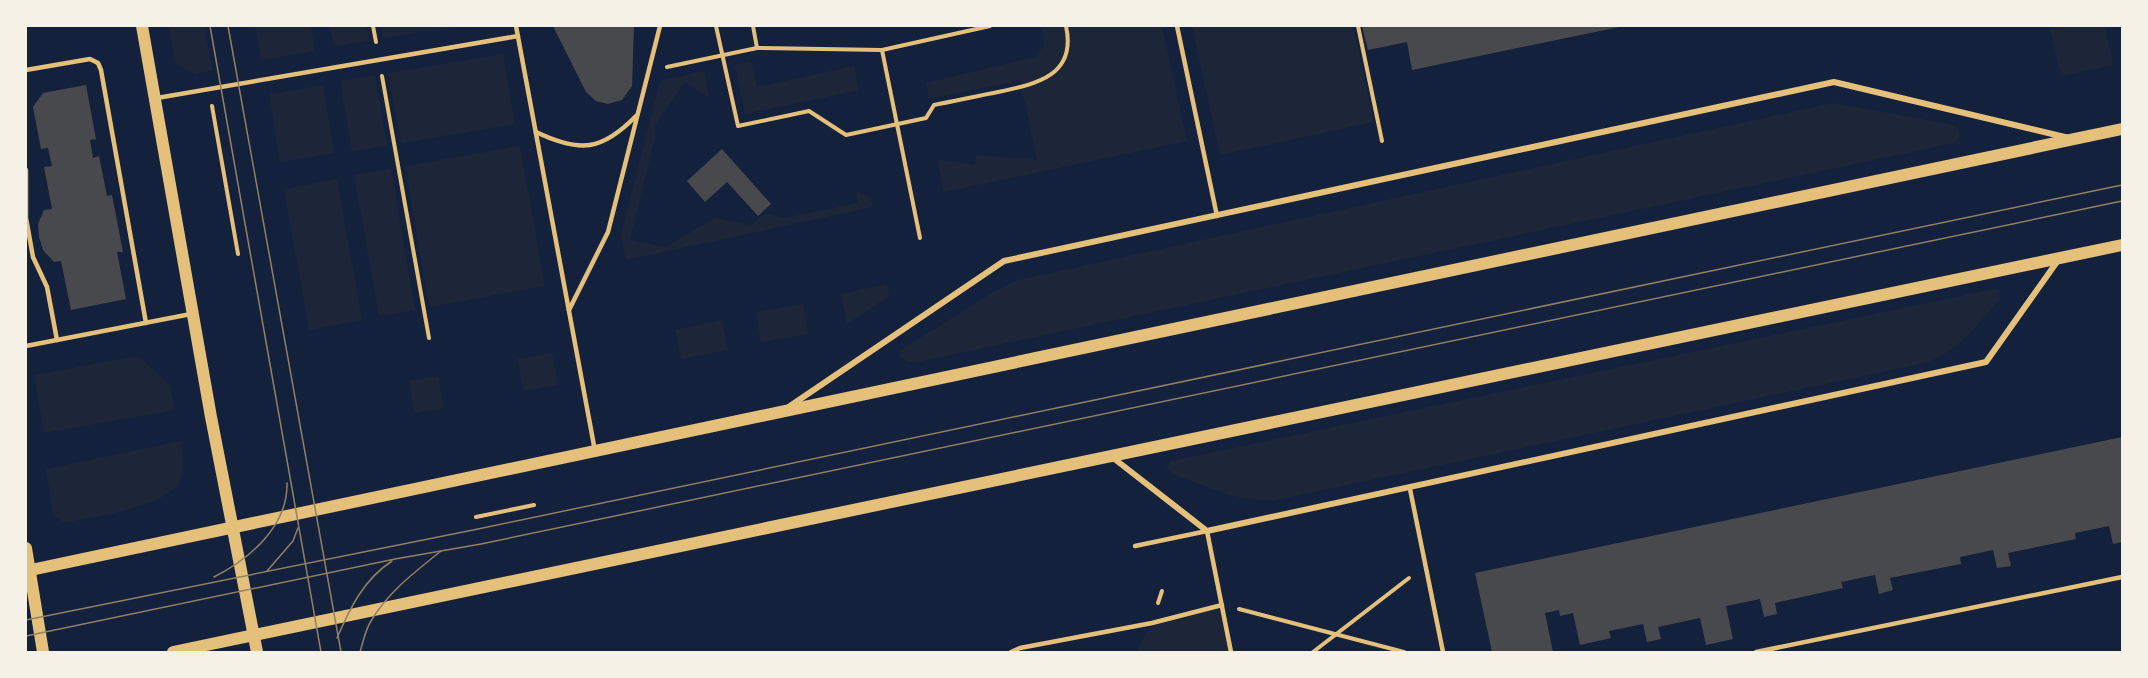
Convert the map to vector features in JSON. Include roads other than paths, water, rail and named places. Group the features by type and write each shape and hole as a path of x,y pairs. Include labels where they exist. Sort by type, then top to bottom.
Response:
{"main road":[{"path":"142,26 256,652"},
{"path":"27,571 2122,129"},
{"path":"173,652 2122,245"},
{"path":"26,548 27,571 43,652"}],"street":[{"path":"780,412 1004,261 1834,82 2075,139"},
{"path":"1112,457 1208,531 1410,489 1986,362 2060,258"}],"lane":[{"path":"516,26 595,451"},
{"path":"569,310 608,232 660,26"},
{"path":"1177,26 1217,216"},
{"path":"155,98 518,36"},
{"path":"26,70 90,59 98,63 102,70 146,323"},
{"path":"536,132 562,145 591,146 618,135 638,114"},
{"path":"26,170 26,218 33,257 47,287 57,340"},
{"path":"26,346 194,314"},
{"path":"1410,489 1443,652"},
{"path":"1135,546 1208,531 1231,652"},
{"path":"1756,652 2122,577"},
{"path":"1011,652 1020,648 1152,623 1222,605"}],"tram line":[{"path":"210,26 321,652"},
{"path":"228,26 341,652"},
{"path":"26,620 478,529 2122,185"},
{"path":"26,636 395,559 481,544 2122,201"},
{"path":"214,577 240,561 264,540 281,514 286,499 287,483"},
{"path":"267,571 293,541 298,528"},
{"path":"360,652 369,625 385,601 441,551"},
{"path":"337,638 353,605 366,585 373,576 392,561"}]}
